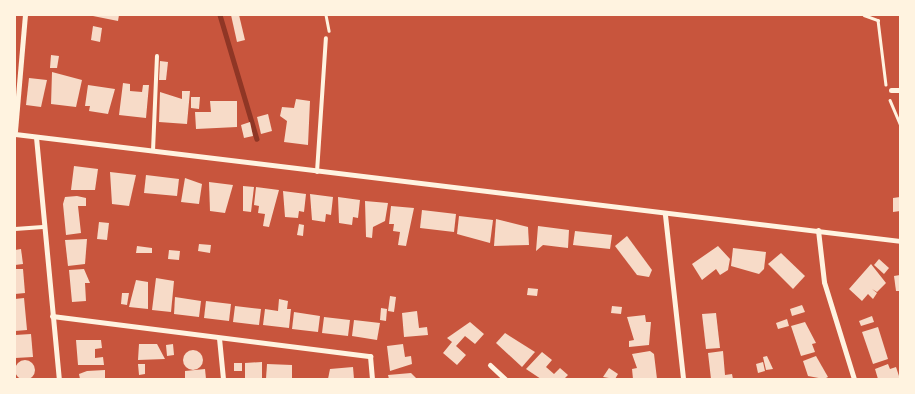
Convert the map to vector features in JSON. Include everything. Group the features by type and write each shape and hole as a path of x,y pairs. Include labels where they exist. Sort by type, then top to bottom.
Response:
{"street":[{"path":"25,15 15,132 36,137 665,215 818,230 900,241"},
{"path":"889,90 900,90"},
{"path":"36,137 43,227 59,379"},
{"path":"665,215 683,379"},
{"path":"818,230 824,282 854,379"},
{"path":"52,316 370,356 372,379"},
{"path":"219,338 223,379"},
{"path":"490,365 505,379"}],"lane":[{"path":"317,172 326,38"},
{"path":"153,151 157,56"},
{"path":"15,229 43,227"}],"path":[{"path":"326,15 330,33 326,38"},
{"path":"864,15 878,20 889,90"},
{"path":"890,97 900,124"}],"building":[{"path":"88,15 119,15 118,21"},
{"path":"231,15 239,15 245,40 237,42"},
{"path":"93,26 102,28 100,42 91,40"},
{"path":"51,55 59,56 57,68 50,68"},
{"path":"160,61 168,62 166,80 159,80"},
{"path":"52,72 82,80 76,107 51,104"},
{"path":"29,78 47,80 41,107 26,105"},
{"path":"123,83 130,84 130,91 142,92 143,85 149,85 146,118 119,115"},
{"path":"88,85 115,89 108,114 89,111 90,106 85,106"},
{"path":"182,91 190,91 187,124 159,122 160,92 182,99"},
{"path":"191,97 200,97 199,109 191,108"},
{"path":"296,99 310,101 308,145 284,142 287,121 280,116 282,107 294,108"},
{"path":"210,101 237,101 237,127 196,129 195,112 211,112"},
{"path":"268,114 272,131 261,134 257,117"},
{"path":"250,122 253,136 244,138 241,125"},
{"path":"74,166 98,169 95,190 71,190"},
{"path":"110,172 136,175 129,206 112,204"},
{"path":"146,175 179,179 177,196 144,193"},
{"path":"185,178 202,184 199,204 181,202"},
{"path":"209,182 233,185 225,213 210,211"},
{"path":"243,186 254,187 251,212 243,211"},
{"path":"256,187 279,190 269,227 263,226 265,214 258,213 259,206 254,205"},
{"path":"283,191 306,194 304,212 299,211 298,218 285,217"},
{"path":"310,194 333,197 331,215 326,214 325,222 312,220"},
{"path":"77,196 86,198 86,206 78,206 81,233 66,235 63,204 65,197"},
{"path":"338,197 360,200 358,218 353,217 352,225 339,223"},
{"path":"900,197 900,211 893,212 893,198"},
{"path":"365,201 388,203 385,221 373,227 372,238 366,237"},
{"path":"391,206 414,208 406,246 398,245 400,232 393,231 394,224 389,224"},
{"path":"422,210 456,214 454,232 420,228"},
{"path":"459,216 493,220 490,243 457,234"},
{"path":"496,219 528,227 529,245 494,246"},
{"path":"99,222 109,223 107,240 97,239"},
{"path":"299,224 304,225 303,236 297,235"},
{"path":"538,226 569,230 568,248 543,245 536,251"},
{"path":"575,231 612,235 610,249 573,245"},
{"path":"627,236 652,270 649,277 637,275 615,246"},
{"path":"87,239 85,264 68,266 65,240"},
{"path":"199,244 211,245 210,253 198,251"},
{"path":"137,246 152,248 152,253 136,253"},
{"path":"718,246 730,259 728,270 720,275 716,269 702,280 692,264"},
{"path":"733,248 766,252 764,269 759,274 731,266"},
{"path":"21,249 23,264 15,265 15,250"},
{"path":"169,250 180,251 179,260 168,259"},
{"path":"781,253 805,276 793,289 768,264"},
{"path":"879,259 889,268 884,274 874,265"},
{"path":"871,264 886,283 877,292 872,289 877,293 873,299 868,294 862,301 849,289"},
{"path":"15,269 23,269 25,293 15,294"},
{"path":"84,269 90,283 85,283 86,301 72,302 69,270"},
{"path":"900,275 900,291 896,291 894,276"},
{"path":"156,278 174,281 171,312 152,310"},
{"path":"136,280 148,282 148,309 129,307"},
{"path":"528,288 538,289 537,296 527,295"},
{"path":"122,293 129,293 127,305 121,304"},
{"path":"390,296 396,297 394,312 388,311"},
{"path":"175,297 201,301 199,317 174,314"},
{"path":"24,298 27,330 15,331 15,299"},
{"path":"279,299 288,301 287,309 291,309 289,328 263,325 265,309 278,311"},
{"path":"206,301 231,304 229,321 204,318"},
{"path":"802,305 805,312 792,316 790,309"},
{"path":"235,306 261,309 259,325 233,322"},
{"path":"612,306 622,307 621,314 611,313"},
{"path":"381,308 387,309 386,321 380,320"},
{"path":"417,311 419,328 427,327 428,335 404,337 402,313"},
{"path":"294,312 320,316 318,332 292,329"},
{"path":"716,313 720,348 706,349 702,314"},
{"path":"645,315 646,322 651,322 649,345 629,347 629,341 634,340 627,317"},
{"path":"872,316 874,322 861,326 859,321"},
{"path":"324,317 350,320 348,336 322,333"},
{"path":"787,319 789,326 778,329 776,323"},
{"path":"354,320 380,323 377,340 352,336"},
{"path":"470,322 484,334 475,344 465,336 456,346 466,355 457,365 443,353 452,342 447,338"},
{"path":"805,322 816,343 812,344 815,352 801,356 791,326"},
{"path":"878,327 888,359 873,364 862,332"},
{"path":"505,333 535,352 522,367 496,343"},
{"path":"31,334 33,357 15,358 15,335"},
{"path":"76,340 101,340 102,348 95,349 95,358 103,357 104,365 78,365"},
{"path":"139,344 157,344 165,359 138,360"},
{"path":"173,344 174,355 167,356 166,345"},
{"path":"403,344 405,357 411,356 412,364 390,371 387,346"},
{"path":"193,350 200,353 203,360 200,367 193,370 186,367 183,360 186,353"},
{"path":"650,351 654,354 657,379 633,379 632,369 637,368 632,354"},
{"path":"723,351 725,375 732,374 733,379 711,379 708,353"},
{"path":"542,352 552,360 546,367 554,374 560,368 568,375 564,379 541,379 526,369"},
{"path":"767,356 773,369 766,370 763,357"},
{"path":"816,356 828,377 824,379 808,376 803,361"},
{"path":"25,360 32,363 35,370 32,377 25,380 18,377 15,370 18,363"},
{"path":"262,362 262,379 245,379 245,363"},
{"path":"763,362 765,371 758,373 756,364"},
{"path":"234,363 242,363 242,371 234,371"},
{"path":"138,364 145,364 145,374 139,375"},
{"path":"267,364 292,365 292,379 266,379"},
{"path":"888,364 890,369 896,367 900,379 878,379 875,369"},
{"path":"353,367 354,379 328,379 330,369"},
{"path":"609,368 618,374 615,379 603,377"},
{"path":"205,369 206,379 185,379 185,371"},
{"path":"105,370 105,379 80,379 79,374 87,371"},
{"path":"411,373 417,379 389,379 388,375"}],"waterway":[{"path":"220,15 257,139"}]}
